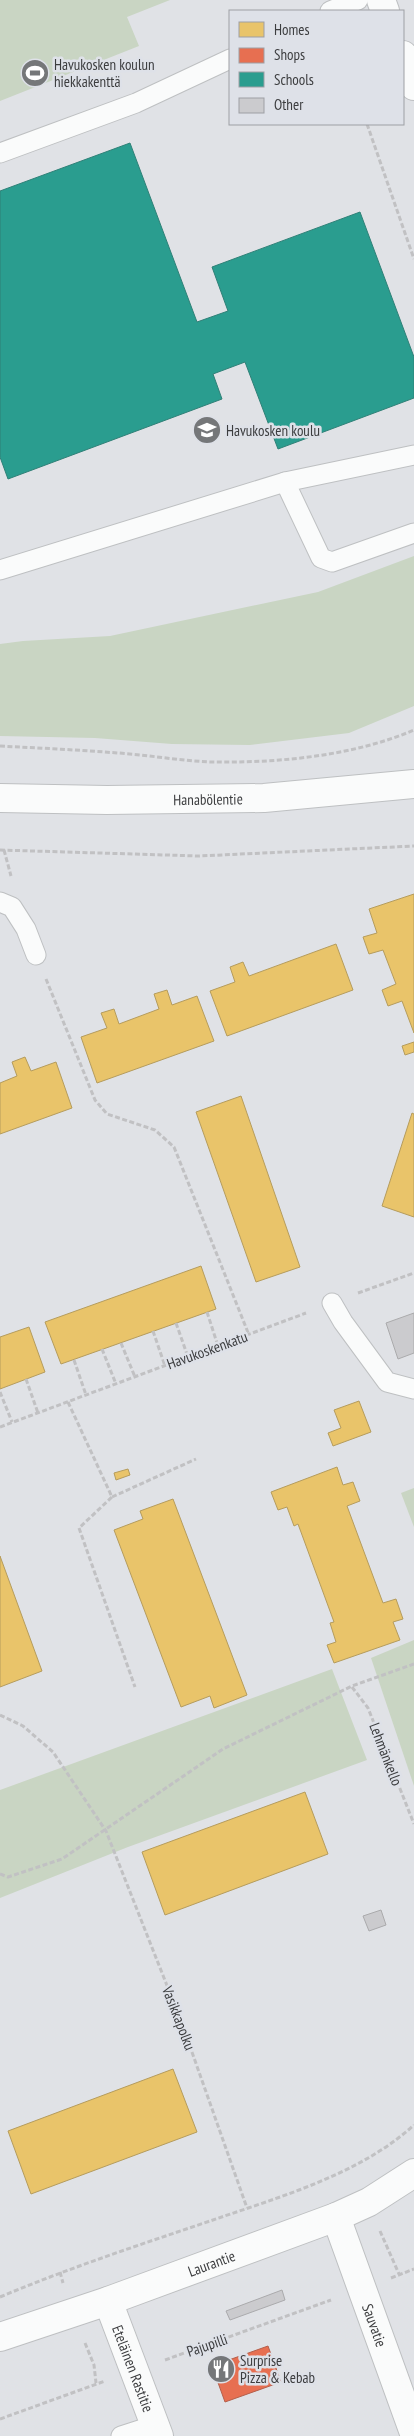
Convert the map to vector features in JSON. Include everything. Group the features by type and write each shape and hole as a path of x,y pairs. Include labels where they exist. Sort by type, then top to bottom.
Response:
{"street":[{"path":"404,58 414,86"},
{"name":"Hanabölentie","path":"0,798 107,800 264,798 414,784"},
{"name":"Laurantie","path":"0,2337 108,2301 336,2217 369,2202 414,2174"},
{"name":"Sauvatie","path":"336,2217 414,2434"},
{"name":"Eteläinen Rastitie","path":"108,2301 157,2430"}],"lane":[{"path":"333,10 358,0"},
{"path":"0,153 136,104 229,59"},
{"path":"0,570 285,482 414,455"},
{"path":"285,482 321,558 332,562 414,533"},
{"path":"0,902 12,907 26,929 36,955"},
{"path":"332,1303 387,1382 414,1389"},
{"path":"121,2436 157,2430"}],"path":[{"path":"367,125 414,259"},
{"path":"0,746 118,753 212,762 257,760 346,750 395,738 414,730"},
{"path":"0,850 199,856 414,846"},
{"path":"36,955 95,1100 107,1114 154,1130 174,1147 249,1335"},
{"name":"Havukoskenkatu","path":"0,1427 414,1272"},
{"path":"207,1312 218,1346"},
{"path":"176,1323 188,1357"},
{"path":"153,1331 165,1366"},
{"path":"121,1343 135,1377"},
{"path":"102,1350 116,1384"},
{"path":"74,1360 86,1395"},
{"path":"26,1379 38,1413"},
{"path":"0,1392 12,1422"},
{"path":"68,1402 112,1497"},
{"path":"135,1687 79,1528 112,1497 196,1459"},
{"path":"0,1874 8,1877 62,1859 106,1831 223,1749 352,1686 414,1664"},
{"name":"Lehmänkello","path":"352,1686 368,1708 414,1824"},
{"name":"Vasikkapolku","path":"0,1715 23,1726 53,1752 106,1831 181,2021 247,2208"},
{"path":"0,2297 60,2272 247,2208 355,2167 394,2144 414,2125"},
{"name":"Pajupilli","path":"0,2419 362,2290 414,2269"}],"green space":[{"name":"Havukosken koulun hiekkakenttä","path":"0,0 170,0 127,17 139,46 0,101"},
{"path":"414,556 414,706 349,733 250,745 172,744 95,738 0,736 0,644 110,636 318,592"},
{"path":"414,1488 414,1527 401,1493"},
{"path":"414,1640 414,1786 371,1658"},
{"path":"332,1669 367,1760 128,1847 0,1898 0,1790"}],"building: Homes":[{"path":"414,894 414,1033 402,1001 388,1006 382,990 396,984 383,950 369,954 363,937 377,933 369,909"},
{"path":"336,944 353,990 227,1036 210,991 235,982 230,967 243,962 249,976"},
{"path":"167,990 172,1005 197,996 214,1041 97,1083 81,1037 107,1028 101,1013 114,1009 119,1024 159,1009 154,994"},
{"path":"414,1042 414,1052 405,1055 402,1046"},
{"path":"25,1057 31,1071 56,1062 72,1108 0,1134 0,1083 17,1076 12,1062"},
{"path":"241,1096 300,1267 256,1282 196,1112"},
{"path":"412,1113 414,1114 414,1217 382,1206"},
{"path":"201,1266 216,1309 61,1364 45,1322"},
{"path":"29,1327 45,1372 0,1389 0,1337"},
{"path":"359,1401 371,1432 333,1446 328,1433 341,1428 334,1410"},
{"path":"337,1467 343,1485 353,1482 360,1501 347,1506 383,1603 396,1599 403,1619 393,1622 400,1640 334,1663 327,1645 336,1642 330,1623 334,1622 298,1524 294,1526 287,1507 278,1510 271,1492"},
{"path":"128,1469 130,1475 116,1480 114,1473"},
{"path":"173,1499 247,1695 214,1708 210,1696 181,1707 114,1530 143,1519 140,1511"},
{"path":"0,1556 42,1671 0,1687"},
{"path":"305,1792 328,1854 165,1915 142,1852"},
{"path":"173,2069 197,2132 31,2194 8,2131"}],"building: Shops":[{"path":"268,2346 281,2382 225,2402 212,2366"}],"building: Schools":[{"path":"130,143 197,322 228,311 212,267 360,212 414,357 414,398 278,449 245,362 213,374 222,399 8,479 0,457 0,191"}],"building: Other":[{"path":"414,1313 414,1353 398,1359 386,1323"},
{"path":"381,1910 386,1925 369,1931 363,1916"},
{"path":"282,2290 285,2300 230,2320 226,2311"}],"place":[{"name":"Havukosken koulun hiekkakenttä","path":"35,73"},
{"name":"Havukosken koulu","path":"207,430"},
{"name":"Surprise Pizza & Kebab","path":"221,2369"}]}
